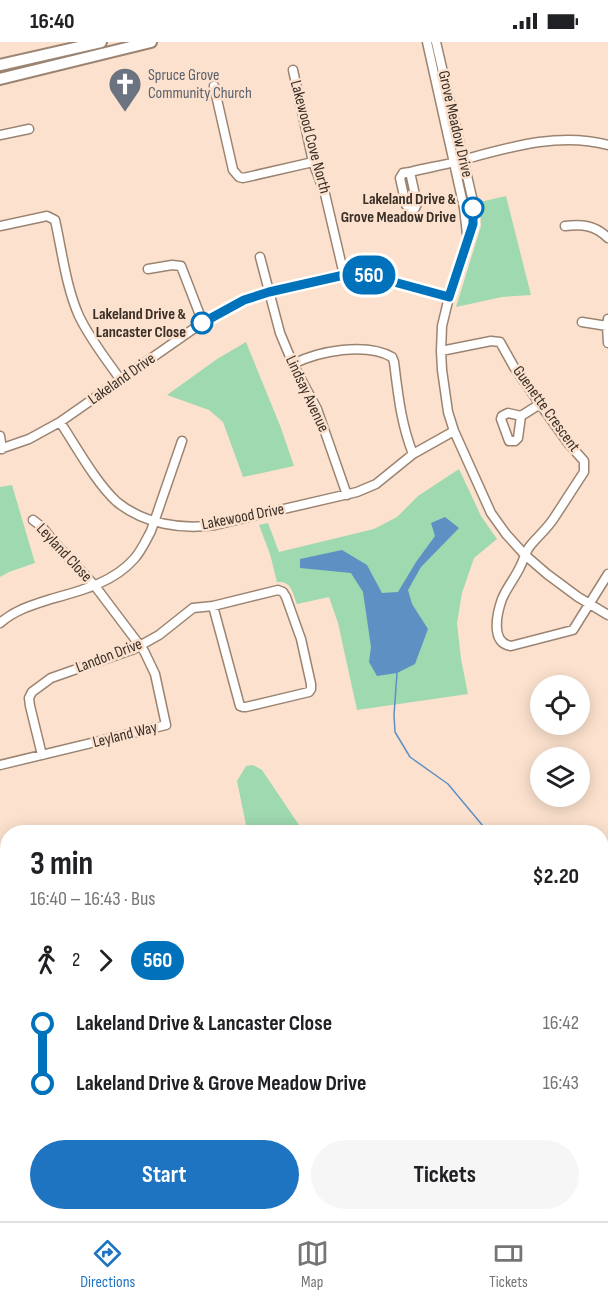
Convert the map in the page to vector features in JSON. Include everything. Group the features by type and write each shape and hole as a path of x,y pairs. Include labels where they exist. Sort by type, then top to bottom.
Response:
{"main road":[{"path":"0,65 101,42"},
{"path":"0,79 151,42"}],"street":[{"name":"Grove Meadow Drive","path":"427,42 467,223 466,241"},
{"name":"Grove Meadow Drive","path":"436,42 474,206 473,224 442,326 441,351 448,412 454,431 491,513 506,534 525,555 561,585 608,615"},
{"name":"Lakewood Cove North","path":"293,70 313,162 325,194 344,275"},
{"path":"214,86 235,174 243,178 313,162"},
{"path":"0,135 29,129"},
{"path":"410,172 551,140 574,139 608,146"},
{"path":"0,226 47,216 55,220 71,293 79,316 120,379"},
{"path":"565,226 588,225 608,238"},
{"name":"Lindsay Avenue","path":"260,257 280,333 293,364 317,409 347,495"},
{"path":"148,269 172,265 181,266 202,323"},
{"name":"Lakeland Drive","path":"1,449 29,439 60,422 202,323 244,300 344,275 372,276 449,297"},
{"path":"582,322 607,322 608,343"},
{"name":"Guenette Crescent","path":"441,351 491,341 500,342 540,404 584,461 585,468 554,519 525,555"},
{"path":"293,364 306,358 350,350 372,351 392,357 401,415 413,454"},
{"path":"521,416 540,404"},
{"name":"Lakewood Drive","path":"60,422 102,485 117,501 129,510 155,521 182,527 215,525 347,495 376,484 413,454 454,431"},
{"path":"0,436 1,449"},
{"path":"0,623 30,605 95,586 121,570 136,557 145,544 155,521 182,441"},
{"name":"Leyland Close","path":"33,520 95,586"},
{"path":"525,555 502,600 498,618 498,634 502,643 511,646 573,630 608,574"},
{"name":"Leyland Way","path":"0,765 166,725 155,674 148,659 95,586"},
{"name":"Landon Drive","path":"42,754 30,706 29,698 32,692 51,678 140,646 193,608 213,606 281,591 286,597 301,639 311,684 309,692 246,707 240,706 213,606"}],"green space":[{"path":"506,196 531,295 502,297 456,307 481,226 480,202"},
{"path":"246,342 294,466 243,477 223,422 209,410 167,395 217,359"},
{"path":"459,469 481,516 497,539 474,558 462,593 457,623 468,694 357,710 338,623 329,597 297,604 289,585 277,582 259,525 268,523 279,552 374,529 397,517 418,496"},
{"path":"12,485 35,563 0,577 0,487"},
{"path":"253,765 262,770 299,825 246,825 237,781 246,766"}],"water":[{"path":"445,517 459,528 421,567 408,590 412,604 428,629 415,664 397,673 377,676 369,662 371,647 363,592 351,573 300,568 300,559 342,550 367,565 382,593 398,592 435,536 431,523"}],"waterway":[{"path":"397,673 395,732 410,757 448,784 482,825"}],"bus line":[{"name":"560","path":"202,323 244,300 344,275 372,276 449,297 473,224 473,208"}],"place":[{"name":"Spruce Grove Community Church","path":"125,113"},
{"name":"Lakeland Drive & Grove Meadow Drive","path":"473,208"},
{"name":"Lakeland Drive & Lancaster Close","path":"202,323"}]}
